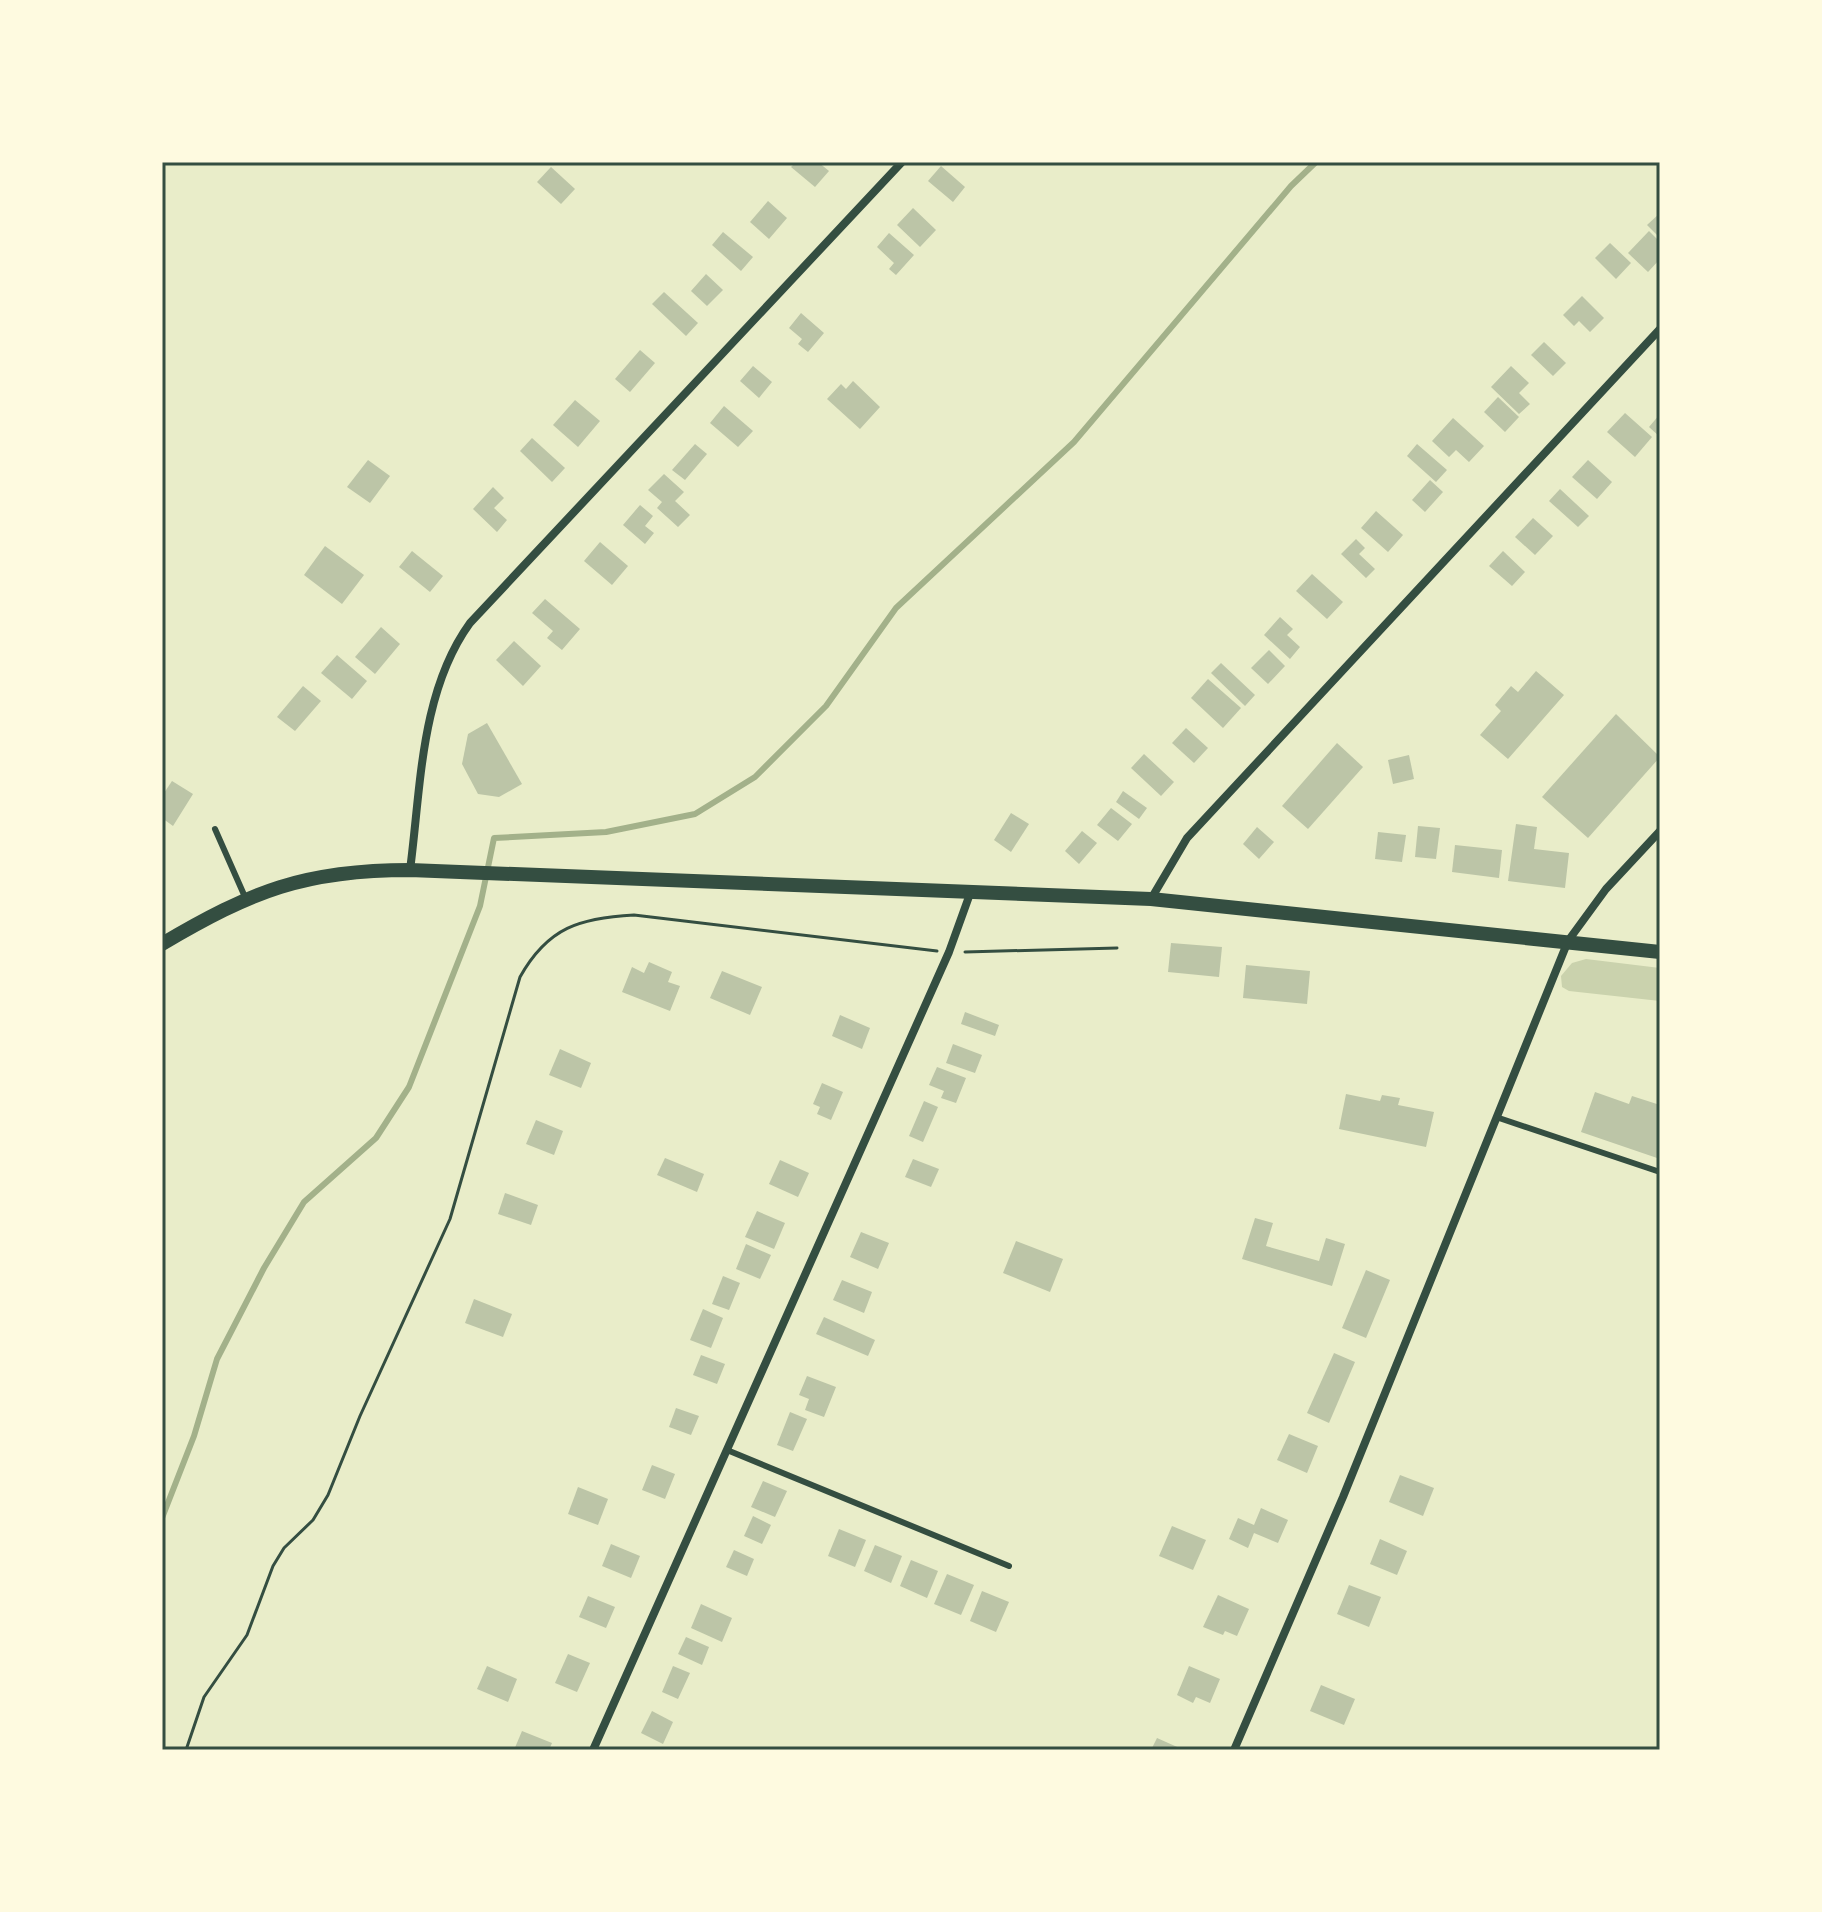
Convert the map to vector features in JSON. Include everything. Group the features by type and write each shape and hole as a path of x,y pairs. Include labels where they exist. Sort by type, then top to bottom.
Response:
{"street":[{"path":"410,870 433,705 447,659 456,642 470,623 902,162"},
{"path":"1151,899 1187,838 1660,329"},
{"path":"1234,1750 1343,1497 1499,1118 1568,941 1606,889 1660,831"},
{"path":"162,944 245,897 311,877 362,870 410,870 1151,899 1660,952"},
{"path":"593,1750 949,952 971,891"}],"lane":[{"path":"215,829 245,897"},
{"path":"1499,1118 1660,1172"},
{"path":"727,1450 1009,1566"}],"path":[{"path":"186,1750 204,1697 247,1635 273,1566 284,1548 313,1520 328,1495 360,1416 450,1219 520,977 533,955 550,937 597,917 634,915 949,952 1117,948"}],"green space":[{"path":"1586,959 1660,968 1660,1001 1569,991 1562,987 1561,976 1572,963"}],"building":[{"path":"796,162 818,162 829,171 815,187 791,167"},
{"path":"941,166 965,187 953,202 928,181"},
{"path":"551,167 575,189 561,204 537,182"},
{"path":"768,201 787,218 769,239 750,222"},
{"path":"913,208 936,230 920,247 897,225"},
{"path":"1660,213 1660,238 1647,225"},
{"path":"1649,231 1660,242 1660,259 1648,272 1628,253"},
{"path":"723,232 753,257 741,271 712,245"},
{"path":"889,233 914,255 896,275 889,269 894,263 877,247"},
{"path":"1610,243 1631,263 1616,279 1595,258"},
{"path":"706,274 723,290 707,306 691,291"},
{"path":"664,292 698,323 686,336 652,304"},
{"path":"1582,296 1604,318 1590,332 1579,321 1574,326 1563,315"},
{"path":"801,313 824,333 808,352 798,344 802,339 789,328"},
{"path":"1544,342 1566,363 1553,376 1531,355"},
{"path":"640,350 655,363 630,392 615,379"},
{"path":"753,366 772,382 759,398 740,381"},
{"path":"1511,366 1529,383 1519,393 1530,404 1519,414 1491,387"},
{"path":"853,381 880,407 860,429 827,399 841,384 846,389"},
{"path":"1498,397 1519,417 1505,432 1484,412"},
{"path":"575,400 600,421 578,447 553,425"},
{"path":"724,406 753,431 738,447 710,423"},
{"path":"1625,413 1652,437 1635,457 1607,432"},
{"path":"1660,414 1660,437 1649,427"},
{"path":"1453,418 1484,446 1469,462 1456,450 1449,457 1432,441"},
{"path":"532,438 565,468 552,482 520,451"},
{"path":"695,444 707,454 685,480 672,470"},
{"path":"1417,444 1447,470 1436,482 1407,456"},
{"path":"368,460 390,476 370,503 347,487"},
{"path":"1588,460 1612,482 1597,499 1572,477"},
{"path":"664,474 684,492 675,501 690,515 678,527 657,508 662,502 648,490"},
{"path":"1430,480 1443,492 1425,512 1412,500"},
{"path":"493,487 504,498 494,508 507,520 497,532 473,509"},
{"path":"1560,489 1589,516 1578,527 1549,501"},
{"path":"640,505 653,516 645,526 654,533 645,544 623,525"},
{"path":"1376,511 1403,535 1388,552 1361,528"},
{"path":"1533,518 1553,536 1535,555 1515,537"},
{"path":"1356,539 1365,548 1359,554 1375,569 1366,578 1341,554"},
{"path":"600,542 628,566 612,585 584,561"},
{"path":"325,546 364,575 342,604 304,575"},
{"path":"412,551 443,576 430,592 399,567"},
{"path":"1503,551 1525,572 1512,586 1489,566"},
{"path":"1312,574 1343,602 1327,619 1296,591"},
{"path":"545,599 580,629 562,650 547,638 553,631 532,613"},
{"path":"1280,617 1293,629 1287,635 1300,647 1290,659 1264,635"},
{"path":"381,627 400,644 375,674 355,657"},
{"path":"514,641 541,666 523,686 496,660"},
{"path":"1269,650 1285,666 1268,684 1251,668"},
{"path":"337,655 367,681 352,699 321,673"},
{"path":"1221,663 1255,695 1245,706 1211,673"},
{"path":"1536,671 1564,695 1508,759 1480,735 1501,711 1495,705 1511,686 1518,692"},
{"path":"1208,679 1241,708 1223,728 1191,698"},
{"path":"303,686 321,701 295,731 277,717"},
{"path":"1616,714 1660,757 1588,838 1542,797"},
{"path":"487,723 522,784 499,797 478,794 462,764 468,734"},
{"path":"1186,728 1208,748 1194,763 1172,743"},
{"path":"1337,743 1363,767 1308,829 1282,806"},
{"path":"1144,754 1174,782 1161,796 1131,768"},
{"path":"1409,755 1414,779 1393,784 1388,760"},
{"path":"172,781 193,794 173,826 162,818 162,796"},
{"path":"1123,791 1147,808 1139,819 1116,802"},
{"path":"1111,808 1132,824 1118,841 1097,825"},
{"path":"1011,813 1029,824 1011,852 994,840"},
{"path":"1516,824 1537,827 1534,849 1569,853 1565,888 1508,881"},
{"path":"1418,826 1440,828 1436,859 1415,857"},
{"path":"1257,827 1274,842 1259,859 1243,844"},
{"path":"1082,831 1097,843 1079,864 1065,851"},
{"path":"1378,832 1406,835 1402,862 1375,859"},
{"path":"1455,845 1502,850 1499,878 1452,872"},
{"path":"1171,943 1222,947 1219,977 1168,972"},
{"path":"649,962 672,972 668,982 680,986 670,1011 622,992 632,967 644,973"},
{"path":"1246,965 1310,971 1307,1004 1243,998"},
{"path":"722,971 762,987 750,1015 710,998"},
{"path":"965,1012 999,1025 995,1036 961,1024"},
{"path":"840,1015 870,1028 862,1049 832,1036"},
{"path":"953,1044 982,1055 975,1073 946,1063"},
{"path":"560,1049 591,1063 581,1088 549,1075"},
{"path":"937,1067 966,1078 956,1103 941,1098 944,1091 929,1085"},
{"path":"822,1083 843,1092 831,1120 817,1114 820,1107 813,1104"},
{"path":"1595,1092 1629,1104 1632,1096 1660,1105 1660,1159 1581,1132"},
{"path":"1346,1094 1380,1101 1382,1095 1400,1098 1398,1105 1434,1112 1426,1147 1339,1129"},
{"path":"924,1101 938,1107 923,1142 909,1136"},
{"path":"536,1120 563,1131 554,1155 526,1144"},
{"path":"665,1158 704,1174 697,1192 657,1175"},
{"path":"913,1159 939,1169 931,1187 905,1177"},
{"path":"780,1160 809,1173 798,1197 769,1184"},
{"path":"505,1193 538,1205 531,1225 498,1214"},
{"path":"757,1211 785,1223 774,1249 745,1237"},
{"path":"1255,1218 1273,1223 1266,1246 1319,1261 1326,1238 1345,1244 1332,1286 1242,1259"},
{"path":"861,1232 889,1243 878,1269 850,1257"},
{"path":"1016,1241 1063,1259 1050,1292 1003,1273"},
{"path":"746,1244 771,1255 760,1279 736,1269"},
{"path":"1366,1270 1390,1280 1366,1338 1342,1328"},
{"path":"723,1276 740,1283 729,1310 712,1304"},
{"path":"842,1280 872,1292 864,1313 833,1300"},
{"path":"474,1299 512,1314 503,1337 465,1323"},
{"path":"703,1309 723,1318 711,1348 690,1340"},
{"path":"824,1317 875,1340 868,1356 816,1334"},
{"path":"1334,1353 1355,1362 1329,1423 1307,1413"},
{"path":"701,1355 725,1364 717,1384 693,1375"},
{"path":"807,1376 836,1387 824,1417 805,1410 809,1399 799,1395"},
{"path":"676,1408 699,1416 691,1435 669,1427"},
{"path":"790,1412 807,1419 793,1451 777,1445"},
{"path":"1289,1434 1318,1446 1307,1473 1277,1460"},
{"path":"652,1465 675,1474 665,1499 642,1490"},
{"path":"1400,1475 1434,1488 1423,1516 1389,1502"},
{"path":"763,1481 787,1491 775,1517 751,1507"},
{"path":"578,1487 608,1499 598,1525 568,1514"},
{"path":"1261,1508 1288,1520 1278,1543 1254,1533 1248,1548 1229,1539 1238,1518 1254,1525"},
{"path":"753,1516 771,1525 762,1544 744,1536"},
{"path":"1172,1526 1206,1540 1193,1570 1159,1556"},
{"path":"839,1529 866,1540 855,1567 828,1556"},
{"path":"1380,1539 1407,1551 1397,1575 1370,1564"},
{"path":"611,1544 640,1556 631,1578 602,1566"},
{"path":"875,1545 902,1556 891,1583 864,1571"},
{"path":"734,1550 754,1559 747,1576 726,1567"},
{"path":"911,1560 938,1571 927,1598 900,1586"},
{"path":"947,1574 974,1585 961,1615 934,1604"},
{"path":"1349,1585 1381,1597 1369,1627 1337,1614"},
{"path":"982,1591 1009,1602 996,1632 970,1621"},
{"path":"1218,1595 1249,1609 1237,1636 1225,1631 1223,1635 1203,1627"},
{"path":"588,1596 615,1607 606,1628 579,1617"},
{"path":"701,1604 732,1618 722,1642 691,1628"},
{"path":"686,1637 709,1647 702,1665 678,1654"},
{"path":"568,1654 590,1663 577,1692 555,1683"},
{"path":"487,1666 517,1679 508,1702 477,1689"},
{"path":"673,1666 690,1673 678,1699 662,1692"},
{"path":"1189,1666 1220,1679 1210,1703 1196,1697 1193,1703 1177,1695"},
{"path":"1321,1685 1355,1699 1344,1725 1310,1711"},
{"path":"652,1711 673,1722 663,1744 641,1733"},
{"path":"522,1731 552,1743 549,1750 514,1750"},
{"path":"1157,1738 1184,1750 1151,1750"}],"waterway":[{"path":"162,1518 194,1436 217,1359 264,1268 304,1202 376,1138 409,1087 480,906 494,838 606,832 695,814 755,777 826,706 896,608 1074,442 1291,186 1316,162"}]}
